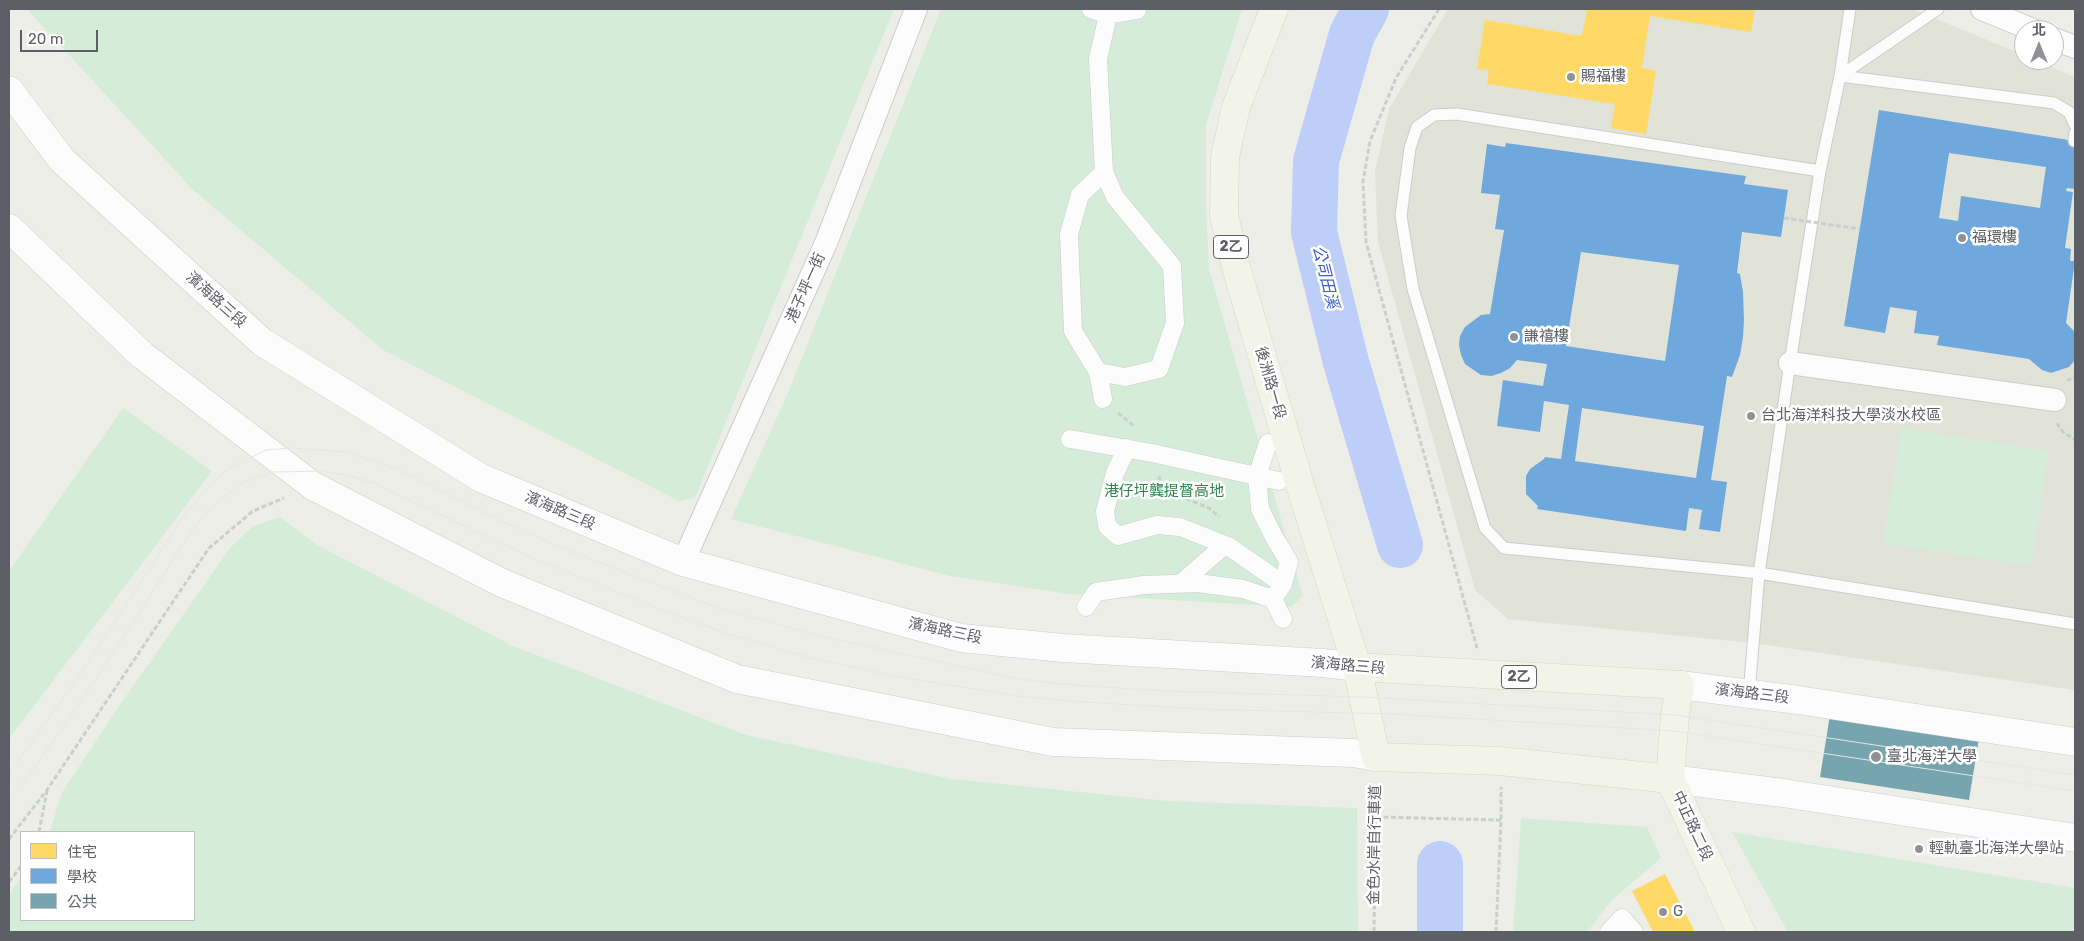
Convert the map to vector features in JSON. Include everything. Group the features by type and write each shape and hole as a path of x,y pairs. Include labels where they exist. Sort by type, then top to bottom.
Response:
{"main road":[{"name":"後洲路一段","path":"1274,9 1236,107 1225,157 1224,215 1236,267 1300,485 1357,667 1376,757"},
{"name":"濱海路三段","path":"1357,667 1680,685"},
{"name":"中正路二段","path":"1680,685 1675,715 1670,779 1741,932"},
{"path":"1376,757 1500,761 1670,779"}],"street":[{"name":"港子坪一街","path":"683,562 826,243 916,9"},
{"path":"1091,9 1108,15 1137,10"},
{"path":"1982,9 2014,22"},
{"path":"1098,372 1126,376 1159,369 1175,323 1172,266 1115,197 1104,172 1098,59 1108,15"},
{"name":"濱海路三段","path":"9,90 62,160 262,342 481,478 683,562 961,638 1063,648 1323,663 1357,667"},
{"path":"1103,399 1098,372 1072,331 1069,234 1080,195 1104,172"},
{"path":"9,228 142,355 312,486 502,583 737,679 1052,742 1353,753 1376,757"},
{"path":"1790,363 2055,400"},
{"path":"1070,439 1177,458 1279,481"},
{"path":"1268,443 1257,476 1260,509 1289,562 1283,584 1273,599"},
{"path":"1127,448 1115,474 1105,511 1107,526 1118,536 1157,525 1180,527 1225,544 1283,584"},
{"path":"1180,584 1225,544"},
{"path":"1086,606 1096,592 1144,586 1197,583 1243,589 1273,599 1283,620"},
{"name":"濱海路三段","path":"1680,685 2075,742"},
{"path":"1670,779 1783,793 2075,838"},
{"path":"1609,932 1622,918 1634,932"}],"lane":[{"path":"1749,694 1759,573 1820,171 1840,76 1850,9"},
{"path":"1840,76 1938,9"},
{"path":"1840,76 2054,103 2069,112 2075,125"},
{"path":"1820,171 1457,114 1434,116 1417,127 1410,148 1401,216 1413,289 1485,528 1504,548 1759,573 2075,624"}],"path":[{"path":"1784,218 1860,229"},
{"path":"2063,432 2075,440"},
{"path":"1177,458 1161,470 1159,480 1170,492 1209,508 1222,520 1226,538 1225,544"},
{"path":"9,839 47,790 209,548 253,511 312,486"},
{"name":"金色水岸自行車道","path":"1374,932 1376,757"},
{"path":"1496,932 1501,820 1500,761"},
{"path":"39,831 47,790"},
{"path":"1376,817 1501,820"},
{"path":"9,882 20,867"}],"shaded area":[{"name":"台北海洋科技大學淡水校區","path":"1448,9 1912,9 2014,51 2014,70 2059,70 2075,77 2075,690 1753,643 1508,619 1475,590 1378,242 1375,172 1389,109"}],"green space":[{"path":"27,9 894,9 695,498 679,501 383,350 193,190"},
{"name":"港仔坪龔提督高地","path":"941,9 1242,9 1206,125 1206,205 1209,269 1303,596 1291,607 1069,594 950,576 731,519 790,388"},
{"path":"123,408 212,471 9,739 9,571"},
{"path":"1901,428 2049,451 2031,566 1883,543"},
{"path":"280,517 317,545 513,646 746,735 952,779 1169,801 1357,808 1358,932 9,932 9,894 20,879 20,921 195,921 195,831 50,831 61,794 119,706 230,548 253,526"},
{"path":"1521,818 1647,827 1661,858 1611,901 1587,932 1513,932"},
{"path":"1732,832 2075,888 2075,932 1788,932"}],"building: 住宅":[{"name":"賜福樓","path":"1587,9 1755,9 1751,32 1650,16 1642,68 1656,71 1646,134 1611,128 1615,104 1487,84 1489,70 1477,69 1485,20 1582,36"},
{"name":"G","path":"1665,874 1695,932 1653,932 1632,891"}],"building: 學校":[{"name":"福環樓","path":"1879,110 2075,141 2075,189 2067,188 2066,191 2073,192 2065,248 2071,249 2070,261 2075,261 2066,323 2075,332 2075,360 2069,367 2051,373 2042,370 2029,359 1937,345 1939,336 1914,333 1917,311 1890,307 1885,333 1844,326","holes":["1949,153 2046,167 2040,208 1961,196 1958,221 1939,218"]},
{"name":"謙禧樓","path":"1506,143 1746,176 1744,184 1788,190 1781,237 1742,232 1737,273 1740,274 1743,292 1743,337 1740,355 1732,377 1727,376 1711,480 1727,482 1720,532 1699,529 1702,510 1689,508 1686,531 1537,509 1538,506 1526,494 1526,476 1530,469 1545,457 1561,459 1569,405 1544,401 1540,432 1497,426 1503,380 1543,386 1547,364 1517,360 1510,368 1501,373 1491,376 1481,375 1465,364 1459,345 1460,336 1465,327 1481,315 1490,314 1504,230 1495,229 1500,195 1481,193 1487,144 1505,147","holes":["1581,252 1679,265 1665,361 1566,346","1582,408 1704,426 1696,478 1575,461"]}],"building: 公共":[{"path":"1830,715 1979,738 1969,800 1820,777"}],"waterway":[{"name":"公司田溪","path":"1366,9 1352,34 1316,161 1314,232 1346,362 1400,545"},
{"name":"公司田溪","path":"1440,864 1440,932"}],"tram line":[{"path":"9,773 80,675 187,511 226,470 266,450 291,448 347,452 399,470 499,520 567,550 718,608 820,636 1019,679 1073,685 1165,691 1362,697 1675,715 2075,775"},
{"path":"9,799 35,767 95,681 189,535 206,512 242,483 273,472 323,471 351,476 374,483 534,559 669,613 729,634 807,657 894,676 1018,696 1068,701 1199,709 1392,714 1674,731 2075,791"}],"place":[{"name":"賜福樓","path":"1571,77"},
{"name":"福環樓","path":"1962,238"},
{"name":"謙禧樓","path":"1514,337"},
{"name":"台北海洋科技大學淡水校區","path":"1751,416"},
{"name":"臺北海洋大學","path":"1876,757"},
{"name":"輕軌臺北海洋大學站","path":"1919,849"},
{"name":"G","path":"1663,912"}]}
